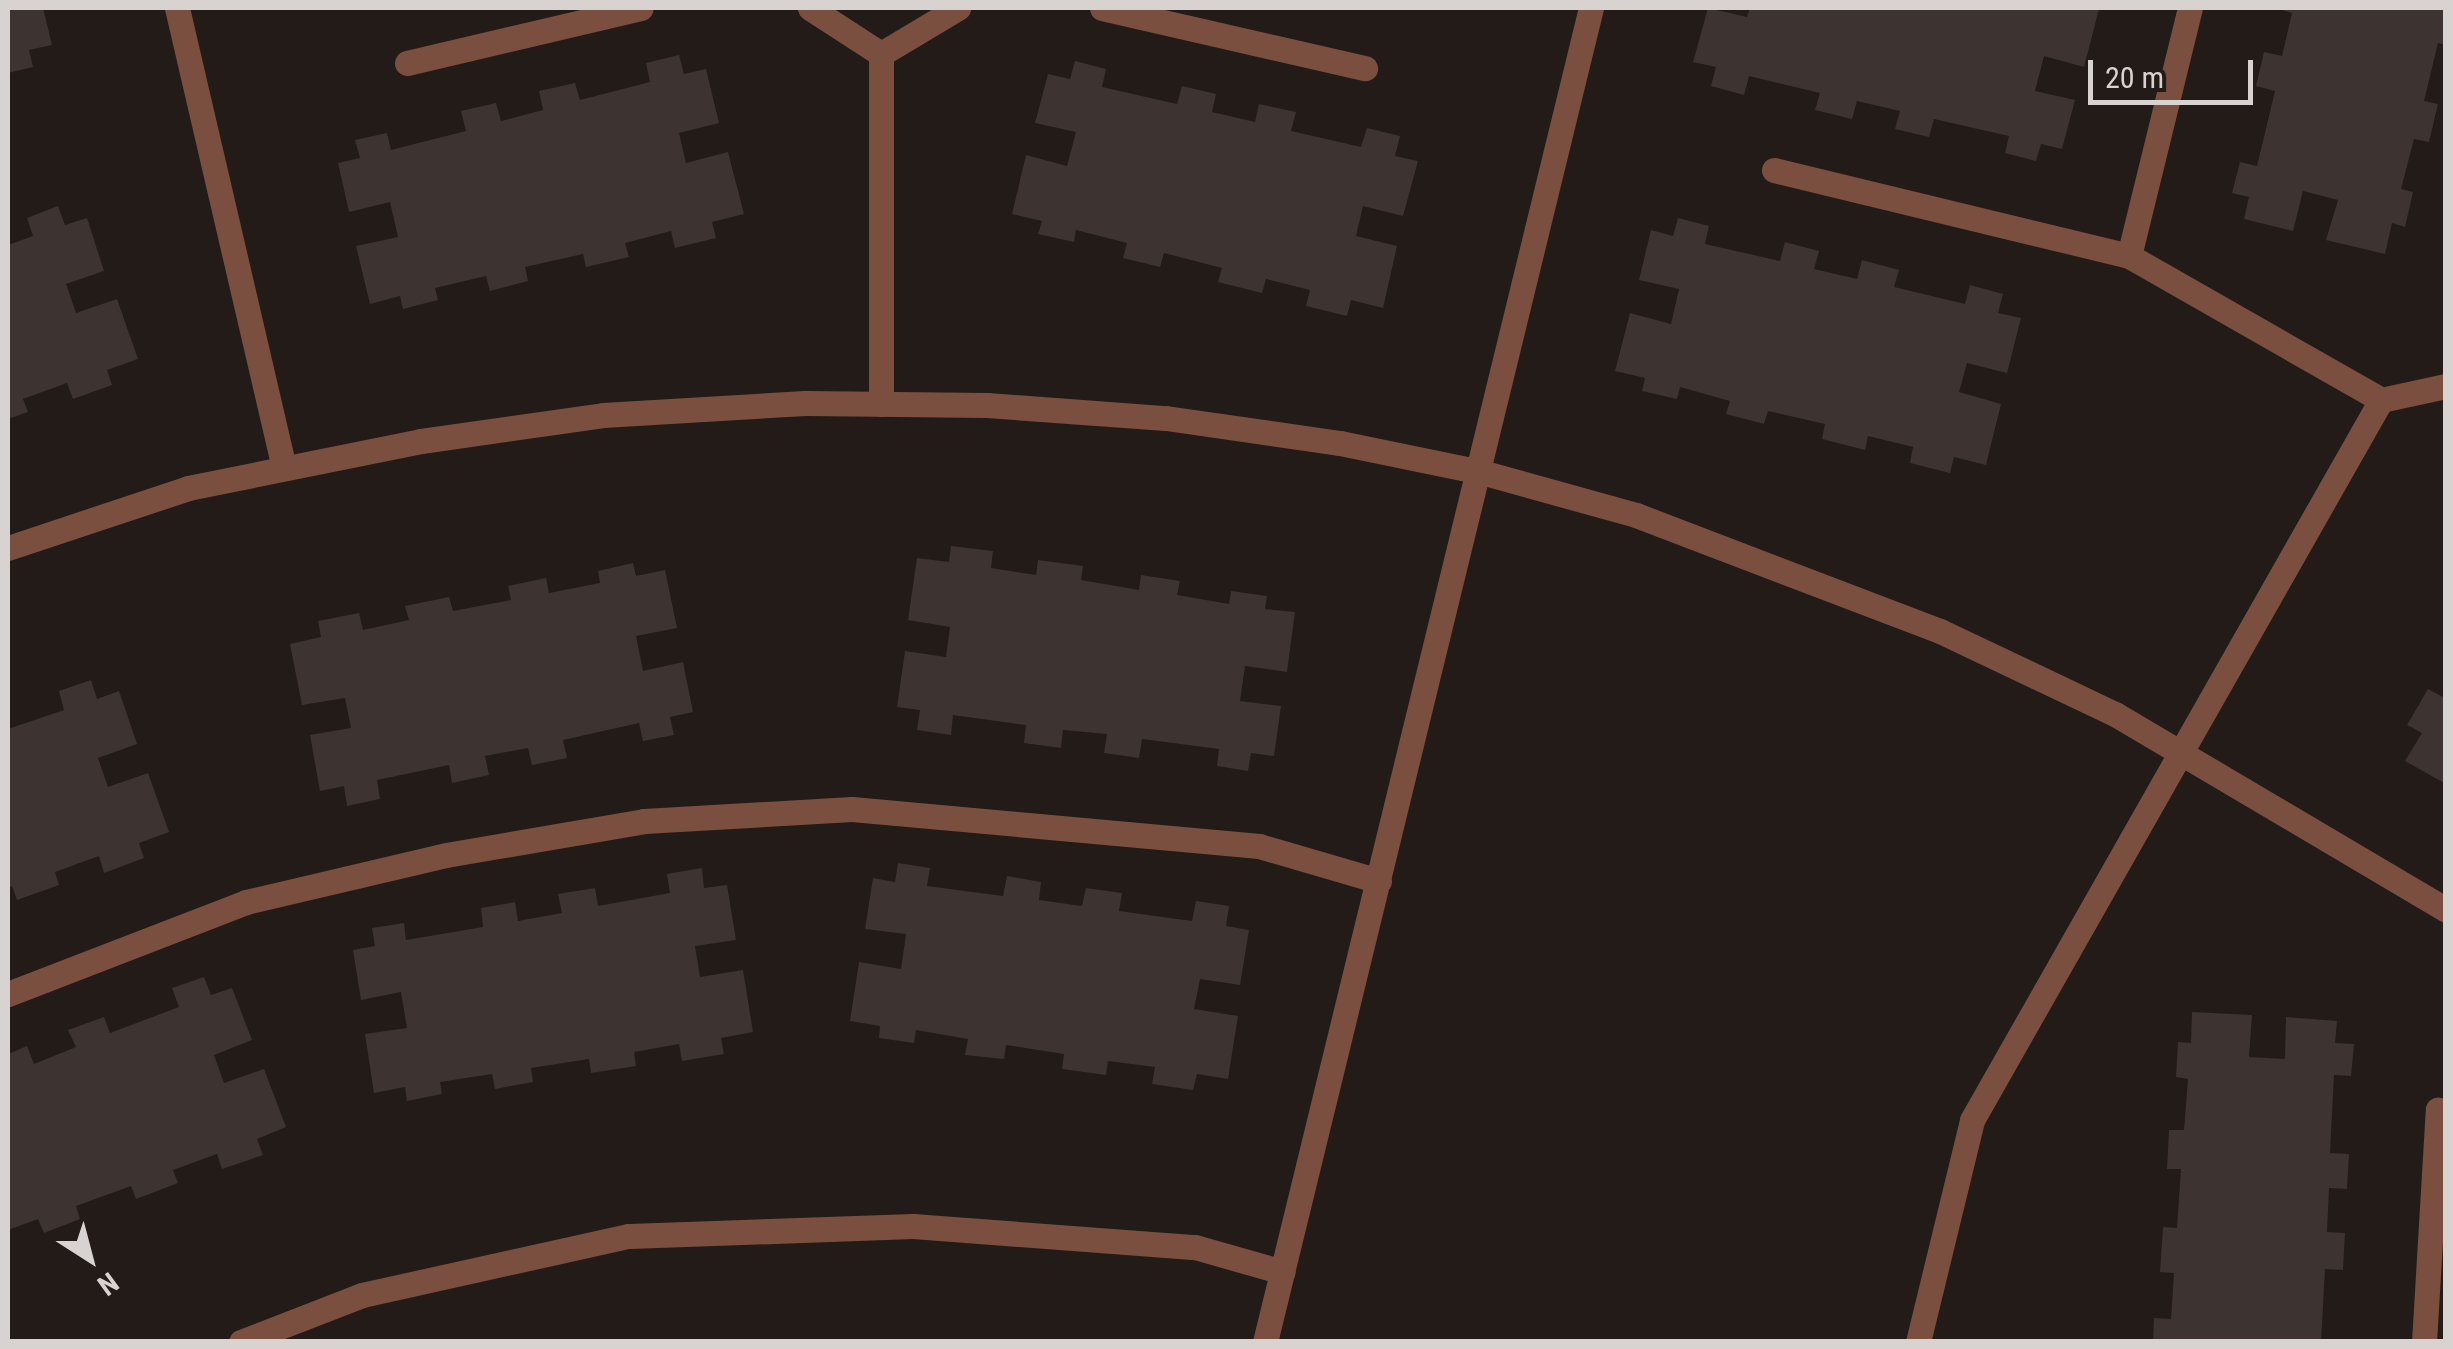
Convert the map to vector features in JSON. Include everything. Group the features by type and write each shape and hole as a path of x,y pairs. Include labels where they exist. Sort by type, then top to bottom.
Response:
{"street":[{"path":"177,8 284,467"},
{"path":"407,63 642,8"},
{"path":"810,8 881,54"},
{"path":"881,54 958,8"},
{"path":"1102,8 1364,68"},
{"path":"1265,1342 1592,8"},
{"path":"2129,256 2190,8"},
{"path":"881,54 881,404"},
{"path":"1774,170 2129,256 2381,400 2446,386"},
{"path":"1918,1342 1972,1120 2381,400"},
{"path":"8,548 188,488 422,441 603,415 780,404 987,405 1166,418 1340,443 1481,472 1636,515 1940,631 2115,714 2270,810 2446,910"},
{"path":"8,994 246,902 446,855 644,821 852,809 1260,846 1379,881"},
{"path":"2424,1342 2438,1109"},
{"path":"242,1342 362,1295 629,1236 913,1226 1195,1247 1283,1272"}],"building":[{"path":"8,8 43,8 52,45 29,50 33,67 8,73"},
{"path":"1708,8 1747,17 1750,8 2099,9 2084,67 2044,56 2035,91 2075,100 2062,149 2041,144 2036,161 2005,153 2009,136 1934,119 1929,137 1895,129 1900,111 1857,101 1852,119 1815,110 1820,93 1749,76 1744,95 1711,86 1716,67 1693,62"},
{"path":"2275,8 2446,8 2446,45 2438,43 2424,101 2438,104 2429,142 2414,139 2401,189 2413,192 2405,227 2392,223 2385,254 2326,240 2338,200 2303,191 2293,231 2244,219 2249,197 2232,193 2240,162 2257,166 2275,91 2256,86 2264,52 2282,56 2292,13"},
{"path":"679,55 684,74 706,69 719,123 679,133 686,163 728,152 744,214 712,222 716,238 675,248 671,231 625,243 629,257 586,267 583,254 525,267 528,281 490,291 486,276 435,288 438,300 403,309 400,296 370,304 356,246 398,237 390,202 349,212 338,163 360,158 355,140 387,133 391,150 466,131 461,111 496,103 501,121 543,110 539,91 575,83 580,100 650,82 646,63"},
{"path":"1075,61 1106,69 1102,87 1177,104 1182,86 1216,94 1212,112 1255,122 1259,104 1296,112 1291,131 1361,147 1367,128 1400,136 1395,156 1418,161 1403,216 1363,206 1356,236 1397,246 1383,308 1351,300 1347,316 1306,306 1310,290 1266,279 1262,293 1218,282 1222,268 1164,253 1160,267 1123,258 1127,243 1076,230 1074,242 1038,234 1042,221 1012,214 1026,155 1067,166 1076,132 1035,123 1048,74 1070,79"},
{"path":"58,206 65,225 87,218 104,271 66,284 76,313 117,299 138,359 107,370 112,385 73,399 67,383 23,399 28,412 8,419 8,245 33,236 27,218"},
{"path":"1678,218 1709,226 1705,244 1780,261 1785,242 1819,251 1814,269 1857,279 1862,260 1899,270 1894,287 1965,304 1970,285 2003,294 1998,313 2021,318 2007,373 1967,363 1959,392 2001,404 1986,465 1954,457 1950,473 1910,463 1913,447 1868,436 1865,450 1822,439 1825,424 1768,411 1764,424 1726,414 1730,401 1680,387 1677,399 1642,391 1645,378 1615,371 1630,313 1671,324 1679,289 1639,280 1651,230 1673,236"},
{"path":"951,546 993,551 991,568 1036,575 1038,560 1083,566 1081,580 1139,590 1141,575 1180,581 1177,595 1229,604 1231,591 1267,596 1265,609 1295,612 1287,672 1245,666 1240,701 1281,706 1274,756 1251,753 1248,771 1217,766 1219,749 1142,739 1139,758 1104,753 1107,734 1063,730 1061,748 1024,743 1026,725 953,715 951,735 917,730 920,710 897,707 905,651 946,657 950,627 908,620 917,558 949,562"},
{"path":"633,563 636,576 665,570 677,628 636,636 643,671 683,662 693,712 670,717 674,735 643,741 639,723 563,740 567,758 532,765 528,748 485,756 489,775 452,783 449,765 377,780 380,799 347,806 344,786 320,791 310,735 351,728 345,698 302,705 290,644 321,637 318,621 359,613 363,630 409,620 405,606 449,597 453,611 511,600 508,586 546,578 549,593 600,583 598,571"},
{"path":"91,680 97,699 119,691 137,744 98,758 108,787 148,773 169,832 139,843 144,858 104,873 99,856 55,872 59,885 17,900 12,886 8,888 8,729 64,710 59,691"},
{"path":"2428,689 2443,697 2446,692 2446,784 2405,761 2422,733 2407,725"},
{"path":"898,863 930,868 927,886 1003,896 1007,876 1041,882 1039,900 1082,906 1086,888 1122,893 1119,911 1192,921 1196,901 1229,906 1226,926 1249,930 1240,985 1200,979 1194,1009 1238,1016 1228,1079 1197,1074 1193,1090 1152,1084 1155,1067 1108,1061 1106,1075 1062,1069 1064,1054 1006,1045 1004,1059 965,1055 968,1039 916,1030 914,1043 879,1038 880,1026 850,1021 859,962 901,969 906,934 865,929 873,878 895,882"},
{"path":"702,868 704,888 727,885 736,940 695,946 700,977 743,970 753,1032 721,1038 724,1054 682,1061 679,1044 634,1052 636,1066 591,1073 589,1059 531,1068 533,1082 495,1089 492,1074 440,1082 442,1094 407,1101 405,1087 374,1093 365,1034 407,1028 401,992 361,1000 353,950 375,946 372,928 404,923 406,940 483,927 481,908 515,902 518,921 562,913 558,894 595,888 598,906 670,893 667,874"},
{"path":"204,977 211,995 232,988 252,1040 214,1055 224,1083 264,1069 286,1127 257,1139 263,1155 222,1169 217,1154 173,1170 178,1183 136,1199 131,1186 76,1206 80,1219 44,1233 38,1219 8,1230 8,1054 27,1046 34,1064 76,1047 68,1030 104,1017 110,1033 179,1007 172,988"},
{"path":"2192,1012 2252,1015 2249,1057 2285,1059 2286,1017 2337,1021 2335,1043 2354,1044 2351,1076 2334,1075 2330,1153 2349,1154 2347,1189 2329,1188 2327,1232 2345,1233 2343,1270 2325,1269 2321,1342 2153,1342 2154,1318 2171,1319 2174,1273 2160,1272 2163,1227 2177,1228 2181,1169 2167,1169 2169,1130 2184,1130 2188,1079 2176,1077 2178,1042 2191,1043"}]}
